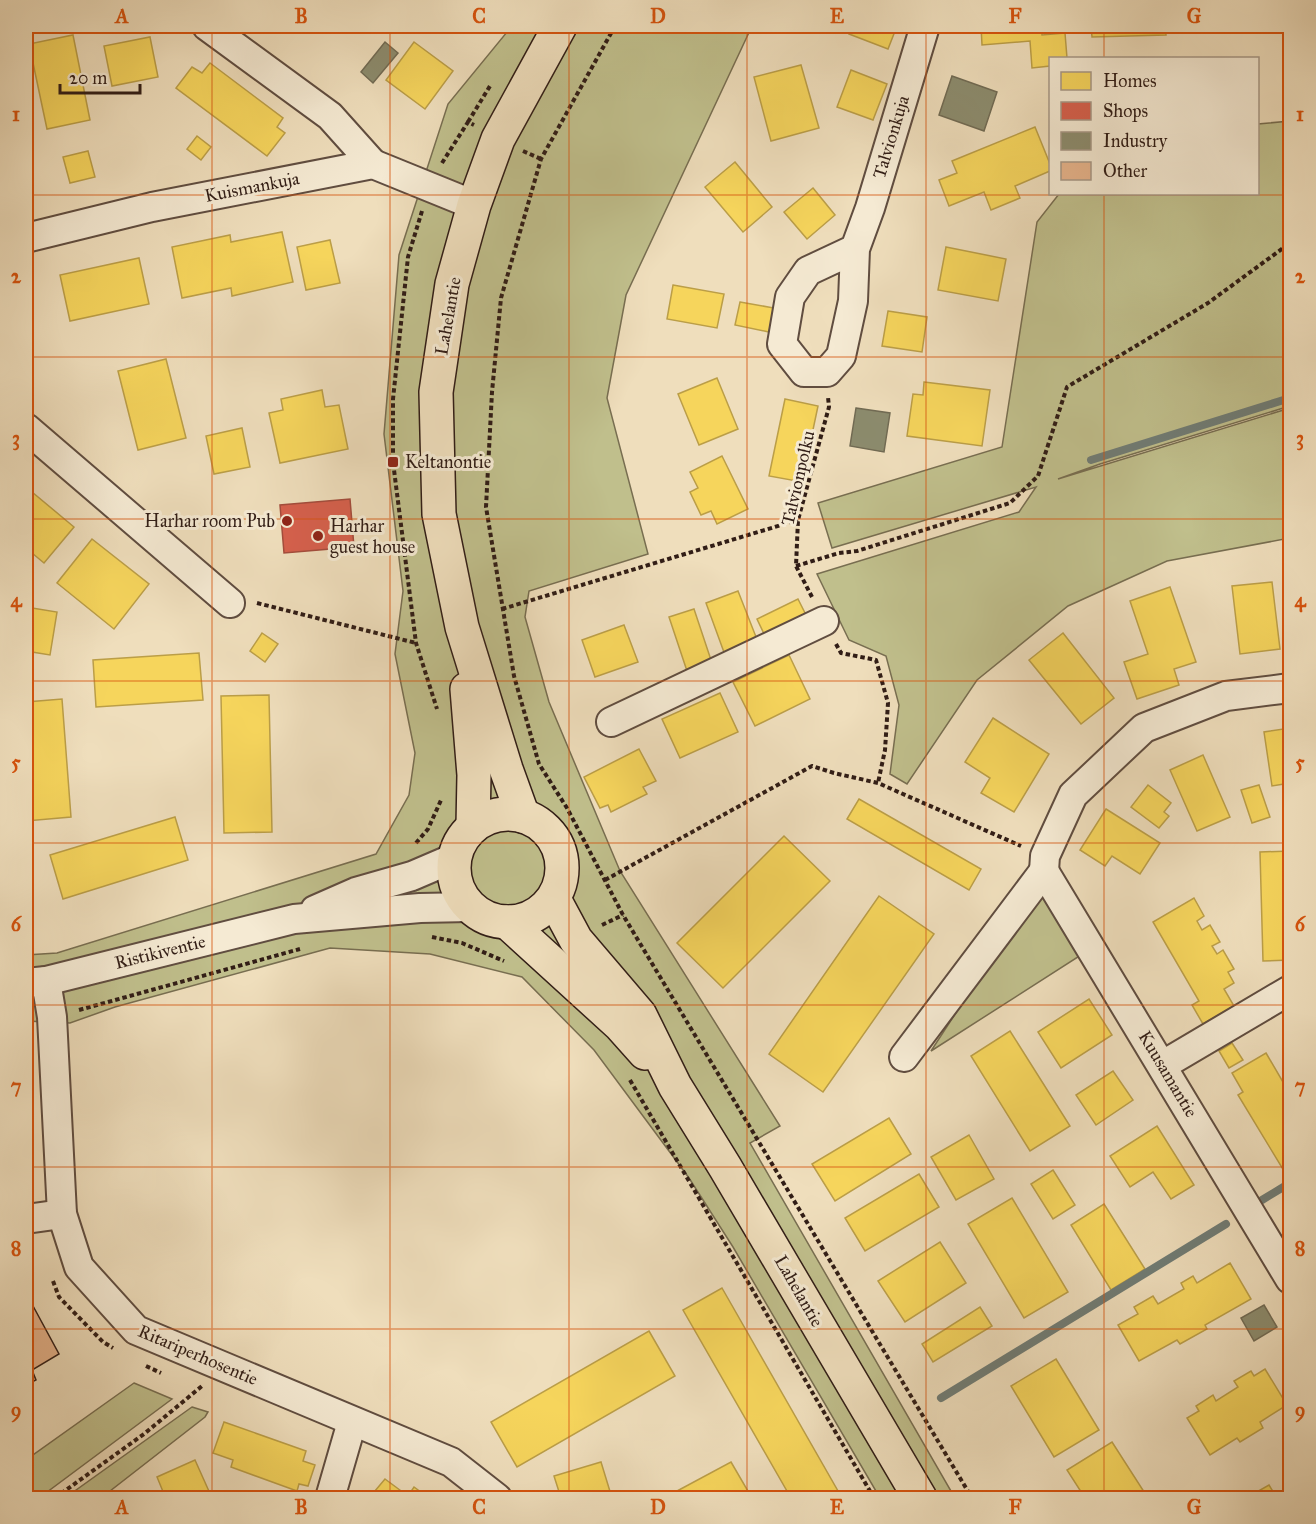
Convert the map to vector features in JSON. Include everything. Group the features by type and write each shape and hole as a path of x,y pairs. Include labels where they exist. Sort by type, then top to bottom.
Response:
{"main road":[{"name":"Lahelantie","path":"523,816 462,627 439,514 436,392 452,284 474,205 498,139 560,26"},
{"name":"Lahelantie","path":"462,627 474,775 473,826"},
{"path":"496,815 523,816 545,828 560,849 563,866 561,883 554,898 533,917 507,922 487,918 470,907 456,884 454,858 461,840 473,826 496,815"},
{"name":"Lahelantie","path":"554,898 576,940 640,1015 675,1086 920,1498"},
{"name":"Lahelantie","path":"507,922 620,1025 675,1086"}],"street":[{"path":"207,26 330,116 374,164 474,205"},
{"name":"Talvionkuja","path":"827,372 841,356 854,301 855,249 870,208 925,26"},
{"name":"Kuismankuja","path":"26,238 152,207 374,164"},
{"path":"827,372 804,372 782,344 790,297 808,271 855,249"},
{"path":"26,428 230,603"},
{"path":"611,722 824,621"},
{"path":"904,1057 1045,864 1073,795 1144,728 1226,696 1290,688"},
{"name":"Ristikiventie","path":"294,919 356,892 412,876 454,858"},
{"name":"Kuusamantie","path":"1045,864 1162,1065 1286,1262"},
{"name":"Ristikiventie","path":"36,982 294,919 420,908 470,907"},
{"name":"Ritariperhosentie","path":"36,982 52,1017 62,1214 80,1268 136,1330 451,1462 497,1498"},
{"path":"1162,1065 1290,990"},
{"path":"26,1219 62,1214"},
{"path":"330,1498 352,1422"}],"path":[{"path":"615,26 541,159 501,298 492,392 486,507 514,676 539,764 567,808 623,915 972,1498"},
{"path":"796,566 839,553 857,551 1010,503 1038,476 1067,387 1208,303 1290,243"},
{"name":"Talvionpolku","path":"827,372 829,407 798,520 796,566 840,653 876,660 888,703 885,750 878,783"},
{"path":"502,609 798,520"},
{"path":"230,603 253,602 416,643"},
{"path":"605,880 812,765 834,773 878,783 1045,864"},
{"path":"52,1017 304,947"},
{"path":"626,1074 874,1498"},
{"path":"55,1498 144,1434 202,1387 213,1361"}],"shaded area":[{"path":"512,26 752,26 626,295 607,398 648,554 529,591 525,617 549,702 620,871 780,1126 750,1143 955,1498 880,1498 733,1247 689,1178 594,1050 522,977 430,954 330,948 115,1007 70,1023 26,1021 26,955 57,953 376,854 409,795 415,753 395,654 403,591 384,434 399,255 448,104"},
{"path":"1290,121 1290,406 1058,479 1290,408 1290,538 1167,561 1068,606 977,680 907,784 890,774 899,705 886,656 849,640 817,574 1019,512 1036,487 832,548 818,503 1002,447 1037,222 1058,195 1259,195 1259,124"},
{"path":"1042,891 1081,955 931,1051 1006,936"},
{"path":"134,1383 172,1399 39,1498 26,1498 26,1460"},
{"path":"192,1407 208,1412 205,1417 101,1498 65,1498"}],"building: Homes":[{"path":"26,26 52,26 52,29 26,35"},
{"path":"852,26 897,26 888,49 849,34"},
{"path":"981,26 1041,26 1042,35 1065,33 1067,57 1049,57 1049,66 1032,68 1030,41 982,45"},
{"path":"1091,26 1165,26 1166,35 1092,37"},
{"path":"1210,26 1290,26 1290,29 1210,32"},
{"path":"73,35 90,120 47,129 29,44"},
{"path":"150,37 158,77 112,86 104,46"},
{"path":"414,42 453,71 425,109 386,80"},
{"path":"210,63 283,118 277,127 285,133 267,156 176,88 192,67 202,73"},
{"path":"801,65 819,128 771,141 754,77"},
{"path":"851,70 887,84 873,120 837,107"},
{"path":"1035,127 1049,162 1049,171 1015,186 1020,198 991,210 984,192 949,206 939,180 957,173 952,161"},
{"path":"197,136 211,147 201,160 187,149"},
{"path":"88,151 95,177 70,183 63,157"},
{"path":"735,162 772,207 743,232 705,187"},
{"path":"813,188 835,215 807,239 784,212"},
{"path":"282,232 293,282 232,296 231,288 182,298 172,247 230,235 231,242"},
{"path":"330,240 340,283 306,290 297,247"},
{"path":"946,247 1006,259 998,301 938,290"},
{"path":"139,258 149,304 70,321 60,275"},
{"path":"673,285 724,294 717,328 667,319"},
{"path":"740,302 774,308 769,332 735,325"},
{"path":"888,311 927,317 922,352 882,346"},
{"path":"166,359 186,438 138,450 118,371"},
{"path":"717,378 738,429 699,445 678,394"},
{"path":"924,382 990,390 982,446 907,436 913,394 923,395"},
{"path":"322,390 325,407 339,405 348,449 280,463 269,413 283,410 281,399"},
{"path":"785,399 818,406 802,482 769,476"},
{"path":"242,428 250,467 214,474 206,436"},
{"path":"722,456 748,509 717,524 711,511 701,515 690,492 698,488 690,472"},
{"path":"26,487 74,527 44,563 26,548"},
{"path":"92,539 149,584 114,629 57,583"},
{"path":"1272,582 1280,649 1240,654 1232,586"},
{"path":"1170,587 1196,662 1174,669 1179,685 1137,699 1124,662 1148,654 1130,601"},
{"path":"738,591 758,642 725,655 706,603"},
{"path":"798,599 808,619 766,638 757,619"},
{"path":"26,607 57,612 50,655 26,651"},
{"path":"694,609 712,663 687,671 669,617"},
{"path":"624,625 638,662 595,677 582,640"},
{"path":"262,633 278,644 265,662 250,651"},
{"path":"1063,633 1114,698 1081,724 1029,660"},
{"path":"199,653 203,700 96,707 93,660"},
{"path":"789,655 810,699 755,726 733,682"},
{"path":"720,693 738,732 680,758 662,719"},
{"path":"269,695 272,832 224,833 221,696"},
{"path":"62,699 71,817 26,821 26,702"},
{"path":"993,718 1049,754 1014,812 981,793 990,778 965,762"},
{"path":"1290,728 1290,783 1272,786 1264,732"},
{"path":"639,749 656,781 643,787 647,794 611,812 608,805 600,808 584,777"},
{"path":"1203,755 1230,817 1197,831 1170,770"},
{"path":"1148,785 1171,803 1164,812 1169,816 1159,828 1131,807"},
{"path":"1259,785 1270,817 1252,823 1241,790"},
{"path":"859,799 981,869 969,890 847,819"},
{"path":"1106,809 1160,843 1140,874 1112,856 1105,866 1080,850"},
{"path":"175,817 188,860 63,899 50,855"},
{"path":"784,836 830,881 723,988 677,943"},
{"path":"1290,851 1290,960 1263,961 1260,852"},
{"path":"879,896 934,934 823,1092 769,1054"},
{"path":"1194,898 1204,916 1197,921 1202,930 1210,925 1220,942 1212,946 1217,954 1223,950 1234,969 1228,972 1234,983 1224,989 1234,1006 1203,1024 1192,1005 1199,1001 1153,922"},
{"path":"1089,999 1112,1035 1061,1068 1038,1032"},
{"path":"1010,1031 1070,1126 1030,1151 971,1056"},
{"path":"1232,1043 1243,1060 1229,1068 1219,1051"},
{"path":"1266,1053 1290,1094 1290,1167 1284,1171 1238,1095 1243,1092 1232,1073"},
{"path":"1113,1071 1133,1100 1096,1125 1076,1095"},
{"path":"889,1118 911,1154 835,1201 812,1164"},
{"path":"1157,1126 1194,1185 1171,1199 1153,1172 1130,1187 1110,1156"},
{"path":"969,1135 994,1179 956,1200 931,1157"},
{"path":"1053,1170 1075,1205 1053,1219 1031,1184"},
{"path":"919,1174 939,1207 865,1251 845,1218"},
{"path":"1012,1198 1068,1292 1024,1318 968,1224"},
{"path":"1104,1204 1145,1269 1111,1290 1071,1225"},
{"path":"940,1242 966,1283 905,1322 878,1281"},
{"path":"1230,1263 1251,1299 1205,1325 1207,1329 1180,1344 1177,1340 1139,1361 1118,1325 1138,1314 1134,1307 1153,1296 1158,1304 1184,1289 1181,1283 1193,1276 1197,1283"},
{"path":"722,1288 842,1498 791,1498 683,1310"},
{"path":"980,1307 992,1326 933,1362 922,1344"},
{"path":"649,1331 675,1376 517,1467 491,1422"},
{"path":"1056,1359 1099,1430 1054,1457 1011,1386"},
{"path":"1265,1369 1287,1405 1260,1422 1263,1428 1240,1442 1237,1438 1210,1455 1187,1418 1199,1411 1196,1406 1213,1395 1216,1401 1238,1387 1234,1381 1251,1371 1254,1376"},
{"path":"224,1422 306,1451 303,1461 315,1465 308,1486 299,1484 297,1491 231,1467 233,1460 213,1453"},
{"path":"1112,1442 1148,1498 1085,1498 1067,1470"},
{"path":"195,1460 212,1498 153,1498 164,1494 157,1477"},
{"path":"601,1462 612,1498 561,1498 554,1476"},
{"path":"731,1462 752,1498 664,1498"},
{"path":"385,1479 408,1496 414,1487 429,1498 369,1498"},
{"path":"1269,1485 1277,1498 1246,1498"}],"building: Shops":[{"name":"Harhar guest house","path":"350,499 354,547 284,553 280,505"}],"building: Industry":[{"path":"385,42 398,53 373,83 361,72"},
{"path":"952,76 997,92 984,131 939,115"},
{"path":"856,408 890,413 884,452 850,446"},
{"path":"1264,1305 1277,1327 1254,1341 1241,1318"}],"building: Other":[{"path":"26,1293 59,1354 32,1370 36,1380 26,1385"}],"waterway":[{"path":"1091,460 1290,398"},
{"path":"1262,1200 1290,1183"},
{"path":"941,1398 1226,1224"}],"place":[{"name":"Keltanontie","path":"393,462"},
{"name":"Harhar room Pub","path":"287,521"},
{"name":"Harhar guest house","path":"318,536"}]}
